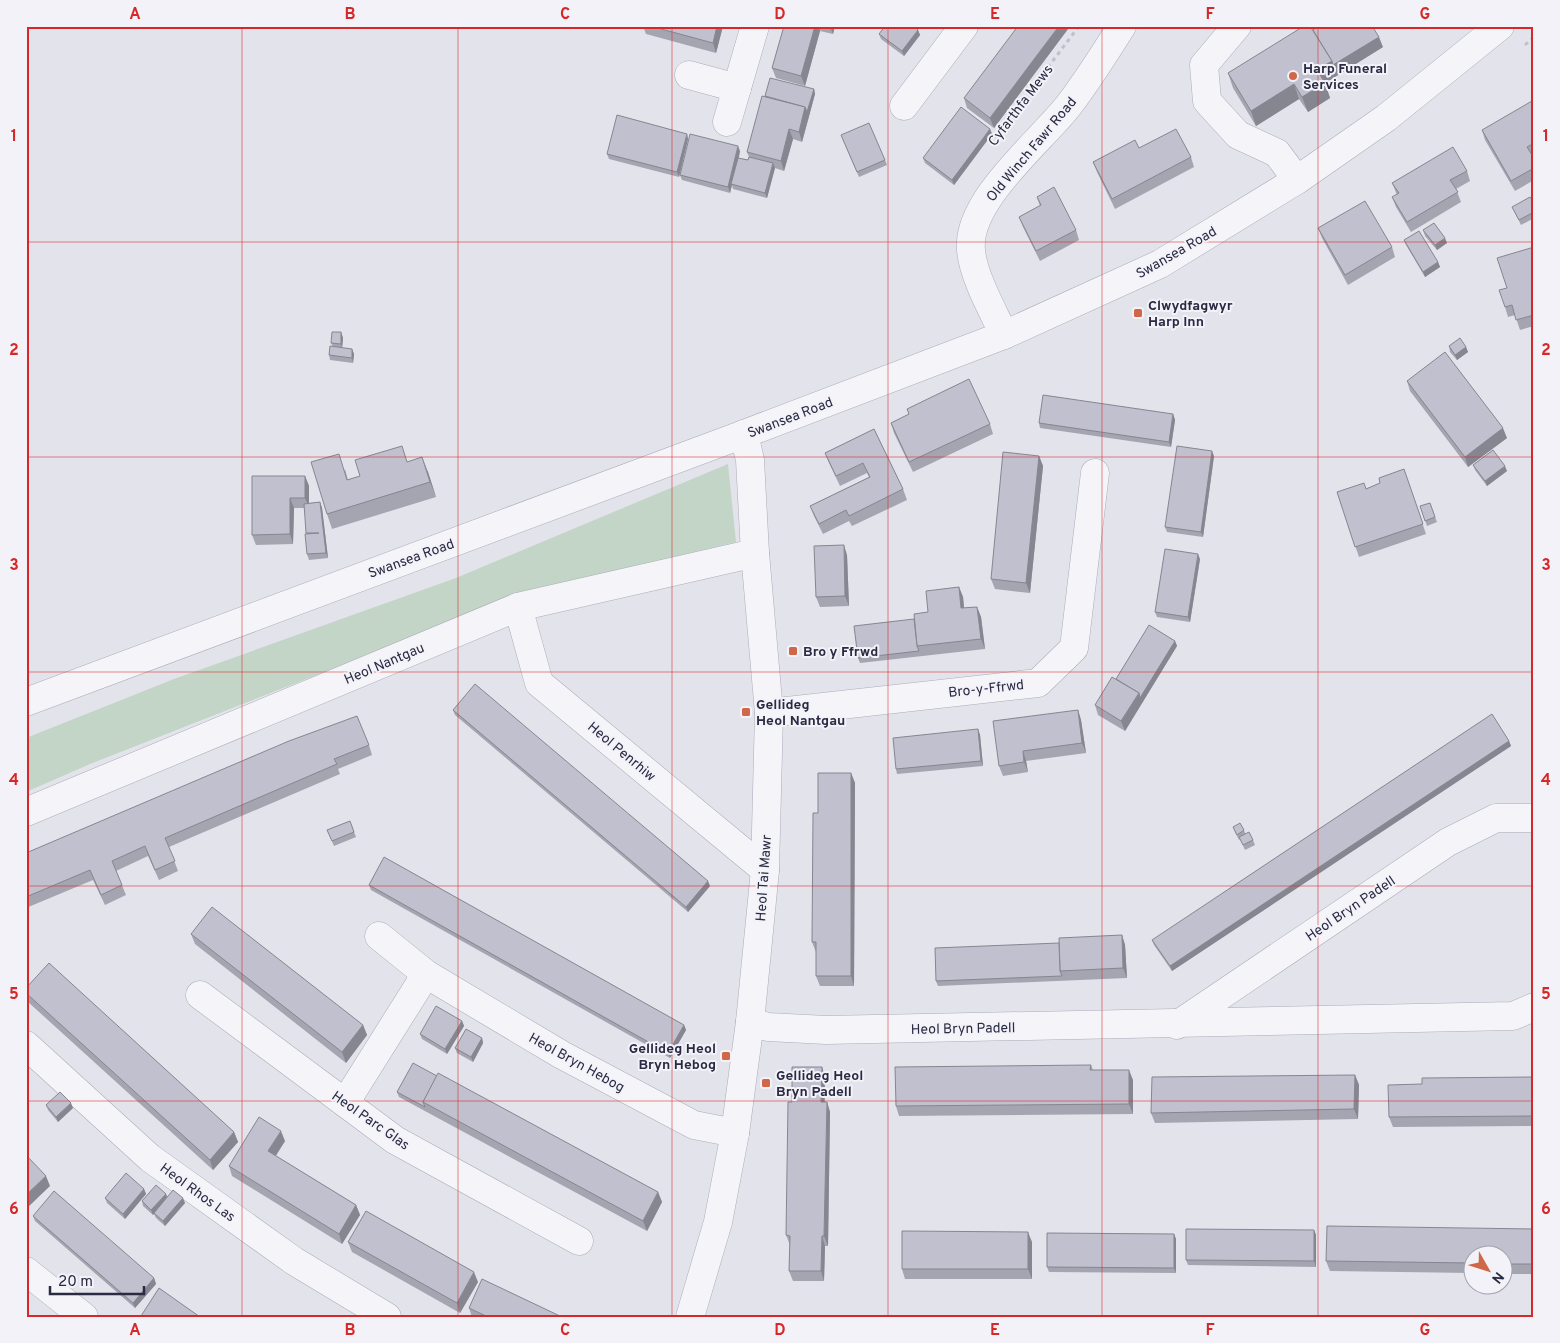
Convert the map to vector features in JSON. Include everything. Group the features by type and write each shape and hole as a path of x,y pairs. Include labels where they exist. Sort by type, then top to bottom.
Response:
{"street":[{"path":"727,122 755,26"},
{"path":"904,106 964,26"},
{"path":"1237,26 1204,66 1207,101 1238,135 1277,153 1297,180"},
{"name":"Swansea Road","path":"26,702 1004,335 1160,264 1297,180 1386,118 1500,26"},
{"name":"Old Winch Fawr Road","path":"1004,335 978,275 970,250 973,227 982,208 1009,172 1068,107 1121,27"},
{"path":"689,75 736,88"},
{"name":"Heol Tai Mawr","path":"691,1316 718,1222 734,1133 750,1022 765,870 769,713 755,553 750,460 744,434"},
{"name":"Bro-y-Ffrwd","path":"769,713 1038,683 1074,648 1095,472"},
{"name":"Heol Nantgau","path":"26,812 518,607 755,553"},
{"name":"Heol Penrhiw","path":"518,607 539,683 765,870"},
{"name":"Heol Bryn Padell","path":"1177,1025 1448,842 1496,818 1534,818"},
{"name":"Heol Bryn Hebog","path":"379,936 426,974 562,1055 694,1125 734,1133"},
{"path":"345,1102 426,974"},
{"name":"Heol Parc Glas","path":"200,995 395,1140 579,1241"},
{"name":"Heol Bryn Padell","path":"750,1022 768,1027 826,1030 1177,1025 1513,1016 1534,1007"},
{"name":"Heol Rhos Las","path":"26,1045 150,1158 294,1261 387,1317"},
{"path":"26,1271 84,1317"}],"path":[{"name":"Cyfarthfa Mews","path":"990,145 1079,26"}],"green space":[{"path":"728,464 736,542 530,591 90,764 26,792 26,738 174,679 456,578"}],"building":[{"path":"650,26 717,26 713,43"},
{"path":"784,26 815,26 801,76 772,68"},
{"path":"820,26 832,26 831,29"},
{"path":"885,26 914,26 918,30 902,51 879,34"},
{"path":"1018,26 1059,26 990,118 964,98"},
{"path":"1304,26 1310,26 1332,61 1317,70 1325,83 1302,97 1294,84 1251,111 1228,73"},
{"path":"1319,26 1372,26 1379,37 1333,65 1313,30"},
{"path":"770,78 814,89 807,112 805,107 765,96"},
{"path":"762,96 805,107 799,132 789,129 781,161 747,152"},
{"path":"1532,101 1534,104 1534,143 1527,147 1534,158 1534,168 1511,181 1482,130"},
{"path":"961,107 990,129 952,180 923,158"},
{"path":"617,115 687,134 677,172 607,154"},
{"path":"869,123 885,160 857,172 841,135"},
{"path":"1176,129 1191,157 1112,199 1093,162 1135,140 1139,148"},
{"path":"690,134 738,146 728,187 680,175"},
{"path":"1453,147 1467,171 1450,180 1458,192 1407,222 1392,197 1399,193 1392,183"},
{"path":"749,157 773,163 765,193 731,184 738,158 748,160"},
{"path":"1054,187 1076,230 1036,251 1019,217 1041,205 1037,197"},
{"path":"1530,197 1534,203 1534,212 1519,220 1512,207"},
{"path":"1365,201 1392,247 1345,275 1318,228"},
{"path":"1434,223 1445,238 1435,245 1423,230"},
{"path":"1419,231 1438,262 1423,272 1404,240"},
{"path":"1534,247 1534,315 1516,320 1512,305 1505,307 1499,290 1507,288 1497,258"},
{"path":"332,332 341,332 341,344 331,343"},
{"path":"1460,338 1466,347 1455,355 1449,346"},
{"path":"330,346 352,349 352,358 329,355"},
{"path":"1445,352 1503,428 1465,457 1407,381"},
{"path":"969,379 990,424 909,462 891,423 909,414 907,409"},
{"path":"1043,395 1173,414 1169,442 1039,423"},
{"path":"874,429 903,489 849,516 846,510 819,524 810,506 870,477 863,463 836,476 825,453"},
{"path":"402,446 407,462 422,457 430,482 327,514 311,462 339,454 347,480 360,476 355,460"},
{"path":"1177,446 1212,451 1201,532 1165,527"},
{"path":"1493,450 1505,466 1485,481 1473,465"},
{"path":"1003,452 1039,456 1026,583 991,579"},
{"path":"1404,469 1423,524 1355,547 1337,492 1364,483 1366,489 1380,483 1379,478"},
{"path":"252,476 305,476 305,498 290,498 290,534 252,535"},
{"path":"320,502 326,553 307,554 305,534 319,533 306,533 304,504"},
{"path":"1430,503 1435,517 1425,521 1420,506"},
{"path":"844,545 845,596 816,597 814,546"},
{"path":"1165,549 1198,554 1188,617 1155,612"},
{"path":"959,587 961,608 977,607 981,639 917,646 914,614 928,612 926,591"},
{"path":"914,619 919,651 858,658 854,626"},
{"path":"1149,625 1175,641 1140,698 1139,693 1116,679"},
{"path":"1112,677 1139,693 1121,721 1095,705"},
{"path":"475,684 708,881 686,907 453,710"},
{"path":"1078,710 1082,743 1023,751 1024,762 999,766 993,721"},
{"path":"1492,714 1509,741 1170,966 1152,940"},
{"path":"357,716 369,745 334,759 337,764 165,838 175,861 155,870 145,846 112,861 122,885 101,895 90,870 26,897 26,853 289,741"},
{"path":"978,729 981,761 896,769 893,738"},
{"path":"818,773 851,773 851,976 816,976 816,942 812,942 813,813 818,813"},
{"path":"350,821 354,832 332,841 327,830"},
{"path":"1240,823 1244,830 1237,835 1233,827"},
{"path":"1249,832 1253,840 1243,845 1239,837"},
{"path":"384,857 684,1025 668,1053 369,885"},
{"path":"212,907 363,1025 342,1052 191,934"},
{"path":"1122,935 1123,968 1060,971 1059,938"},
{"path":"1059,943 1060,971 1062,976 936,981 935,948"},
{"path":"49,963 234,1132 210,1160 26,993 26,988"},
{"path":"436,1006 462,1021 445,1049 420,1034"},
{"path":"466,1029 482,1038 471,1057 455,1048"},
{"path":"413,1063 437,1076 423,1102 425,1107 397,1092"},
{"path":"1091,1065 1090,1070 1129,1070 1129,1104 896,1106 895,1067"},
{"path":"792,1067 822,1067 821,1102 827,1102 824,1236 822,1236 821,1271 789,1271 790,1236 786,1235 788,1102 792,1102"},
{"path":"438,1073 658,1192 643,1221 423,1102"},
{"path":"1355,1075 1354,1109 1151,1113 1152,1077"},
{"path":"1534,1077 1534,1116 1389,1117 1388,1085 1422,1084 1422,1078"},
{"path":"60,1092 71,1103 56,1117 46,1105"},
{"path":"259,1117 281,1131 268,1151 356,1205 339,1234 229,1166"},
{"path":"26,1155 46,1176 26,1195"},
{"path":"126,1173 144,1189 123,1214 105,1198"},
{"path":"156,1185 166,1194 151,1210 142,1201"},
{"path":"173,1190 183,1198 163,1221 154,1213"},
{"path":"54,1191 154,1278 133,1303 33,1216"},
{"path":"366,1211 474,1272 457,1303 348,1242"},
{"path":"1327,1226 1534,1229 1534,1264 1512,1264 1512,1246 1462,1246 1462,1263 1326,1261"},
{"path":"1186,1229 1314,1230 1314,1261 1186,1260"},
{"path":"902,1231 1028,1232 1028,1269 902,1269"},
{"path":"1047,1233 1174,1234 1174,1268 1047,1267"},
{"path":"482,1279 562,1317 488,1317 469,1308"},
{"path":"159,1288 200,1317 142,1317"}],"place":[{"name":"Harp Funeral Services","path":"1293,76"},
{"name":"Clwydfagwyr Harp Inn","path":"1138,313"},
{"name":"Bro y Ffrwd","path":"793,651"},
{"name":"Gellideg Heol Nantgau","path":"746,712"},
{"name":"Gellideg Heol Bryn Hebog","path":"726,1056"},
{"name":"Gellideg Heol Bryn Padell","path":"766,1083"}]}
